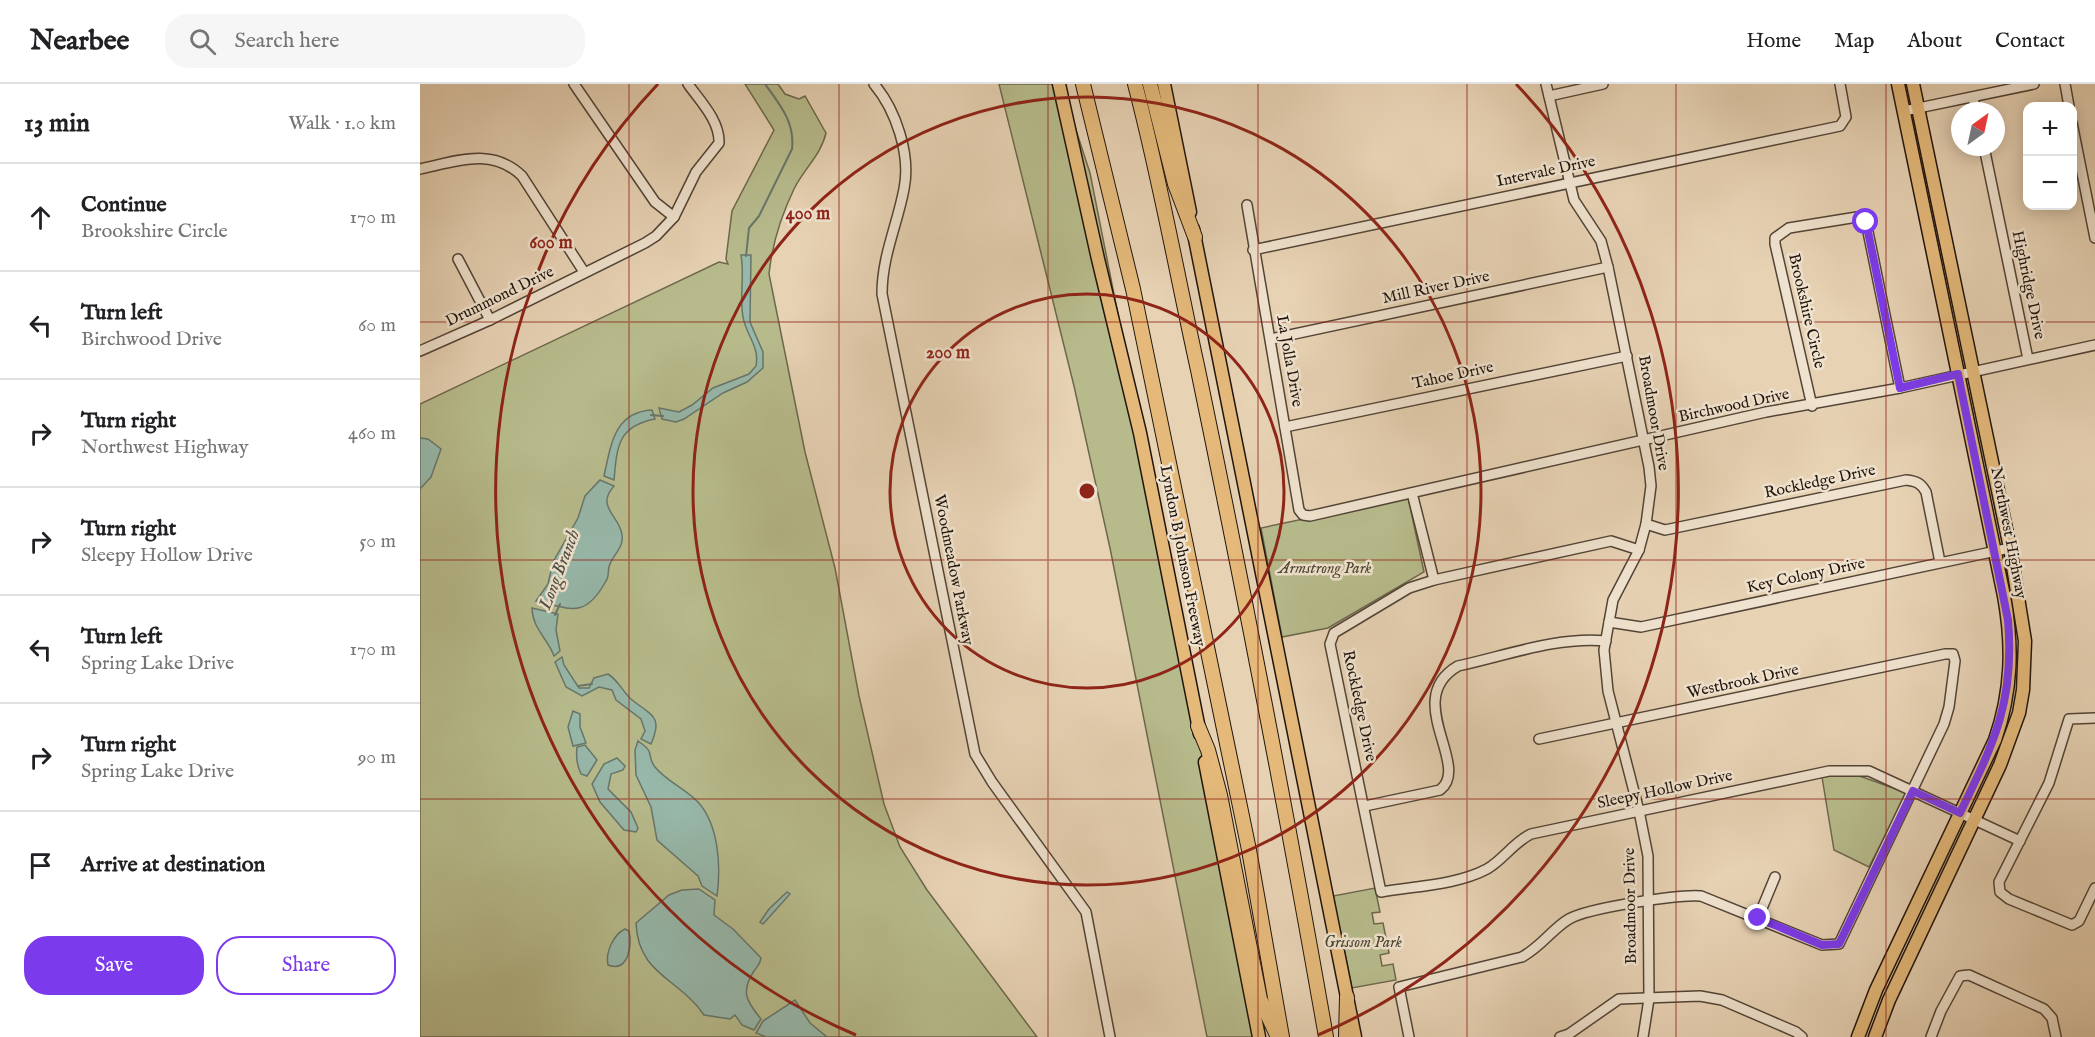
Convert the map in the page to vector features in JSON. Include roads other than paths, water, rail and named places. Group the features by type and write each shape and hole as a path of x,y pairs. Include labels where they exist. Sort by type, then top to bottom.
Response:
{"highway":[{"name":"Lyndon B Johnson Freeway","path":"1083,84 1140,323 1249,850 1280,1037"},
{"path":"1135,84 1166,212 1228,511 1309,931 1326,1037"},
{"path":"1150,84 1175,184 1195,237"},
{"path":"1198,726 1208,750 1217,785 1260,999 1280,1037"},
{"path":"1346,1037 1347,997"}],"main road":[{"name":"Lyndon B Johnson Freeway","path":"1059,84 1140,433 1259,1037"},
{"path":"1164,84 1354,1037"},
{"name":"Northwest Highway","path":"1858,1037 1876,990 1995,740 2008,688 2012,659 2008,620 1995,552 1898,84"},
{"name":"Northwest Highway","path":"1875,1037 1889,1000 2009,742 2023,690 2025,641 2010,548 1913,84"}],"street":[{"path":"574,84 655,202 674,217"},
{"name":"Drummond Drive","path":"420,351 490,320 656,236 674,217 696,172 719,143 718,131 714,122 688,84"},
{"name":"Woodmeadow Parkway","path":"874,84 896,121 904,166 905,187 882,270 882,294 975,754 992,782 1086,912 1110,1037"},
{"name":"Broadmoor Drive","path":"1546,84 1569,183 1578,209 1595,229 1601,241 1608,267 1628,356 1651,486 1646,524 1639,550 1613,600 1606,641 1606,679 1648,856 1648,999 1643,1037"},
{"path":"1549,96 1603,84"},
{"name":"Intervale Drive","path":"1253,250 1811,132 1844,122 1846,117 1840,84"},
{"path":"1904,111 2034,84"},
{"path":"2065,84 2068,102"},
{"path":"1973,98 1974,102"},
{"path":"2077,144 2095,238"},
{"name":"Highridge Drive","path":"1986,156 2028,359"},
{"path":"420,169 480,157 491,158 512,167 522,176 584,272"},
{"name":"La Jolla Drive","path":"1247,205 1299,510 1310,516"},
{"name":"Brookshire Circle","path":"1812,406 1775,244 1775,238 1789,228 1857,217 1866,222 1900,388"},
{"path":"458,259 490,320"},
{"name":"Mill River Drive","path":"1271,339 1608,267"},
{"name":"Birchwood Drive","path":"1310,516 1644,442 1766,412 1812,406 2095,345"},
{"name":"Tahoe Drive","path":"1285,427 1628,356"},
{"name":"Rockledge Drive","path":"1646,524 1665,530 1906,480 1914,481 1921,484 1926,492 1940,562"},
{"path":"1412,493 1434,580"},
{"name":"Rockledge Drive","path":"1381,892 1330,644 1334,633 1385,605 1409,588 1434,580 1611,541 1639,550"},
{"name":"Key Colony Drive","path":"1609,622 1641,627 2010,548"},
{"path":"1365,806 1440,790 1445,786 1448,773 1434,696 1444,674 1458,666 1565,642 1588,639 1606,641"},
{"name":"Westbrook Drive","path":"1539,739 1953,654 1954,676 1949,707 1935,747 1913,791"},
{"path":"2095,718 2069,719 2049,783 1999,882 2000,892 2009,898 2072,925 2079,921 2095,888"},
{"name":"Sleepy Hollow Drive","path":"1381,892 1463,878 1489,868 1518,840 1531,834 1850,769 1869,771 2020,841"},
{"path":"1409,1037 1399,987 1522,957 1538,948 1568,920 1647,902 1701,896 1822,945 1839,944 1913,791"},
{"path":"1758,918 1775,877"},
{"path":"1931,1037 1950,992 1960,976 1969,975 2044,1009 2052,1017 2056,1037"},
{"path":"1560,1037 1569,1034 1619,999 1709,997 1796,1032 1802,1037"}],"water":[{"path":"741,255 751,255 750,322 763,352 763,368 747,382 723,393 684,419 676,422 662,419 659,408 679,412 713,388 749,374 756,366 756,353 742,309"},
{"path":"652,410 655,419 633,427 622,439 616,457 614,480 604,476 616,432 629,417 639,412"},
{"path":"420,438 428,439 441,449 431,477 420,489"},
{"path":"600,480 614,486 607,500 622,535 620,547 609,566 607,579 598,593 584,606 568,608 536,601 548,584 553,562 578,518 585,496"},
{"path":"532,608 558,614 556,630 560,651 554,656 537,627"},
{"path":"562,657 564,665 579,688 589,688 594,678 608,674 631,699 649,713 656,727 651,744 641,739 645,731 641,719 616,700 612,690 599,687 582,696 566,687 555,662"},
{"path":"573,711 580,714 580,727 586,743 573,746 568,727"},
{"path":"638,741 649,751 655,767 693,797 705,811 717,847 719,872 717,896 702,886 698,876 657,840 651,807 636,775 635,750"},
{"path":"585,745 597,760 587,776 581,774 577,757 577,747"},
{"path":"617,758 625,766 623,770 611,774 608,789 631,812 638,828 636,832 624,830 600,802 592,784 604,764"},
{"path":"699,889 715,900 714,915 733,929 761,958 746,991 749,1002 761,1019 754,1030 742,1025 735,1015 730,1019 704,1015 683,992 652,965 638,940 636,923 669,895 682,890"},
{"path":"787,892 790,894 763,924 760,922 769,909"},
{"path":"625,929 629,931 630,937 628,956 621,965 608,965 611,944"},
{"path":"795,1000 810,1023 827,1037 766,1037 756,1033 763,1021"}],"waterway":[{"name":"Long Branch","path":"746,256 749,228 759,216 792,149 789,122 765,84"},
{"name":"Long Branch","path":"651,415 663,416"},
{"name":"Long Branch","path":"555,615 560,604"},
{"name":"Long Branch","path":"578,686 592,684"}],"park label":[{"name":"Armstrong Park","path":"1325,569"},
{"name":"Grissom Park","path":"1363,943"}]}
